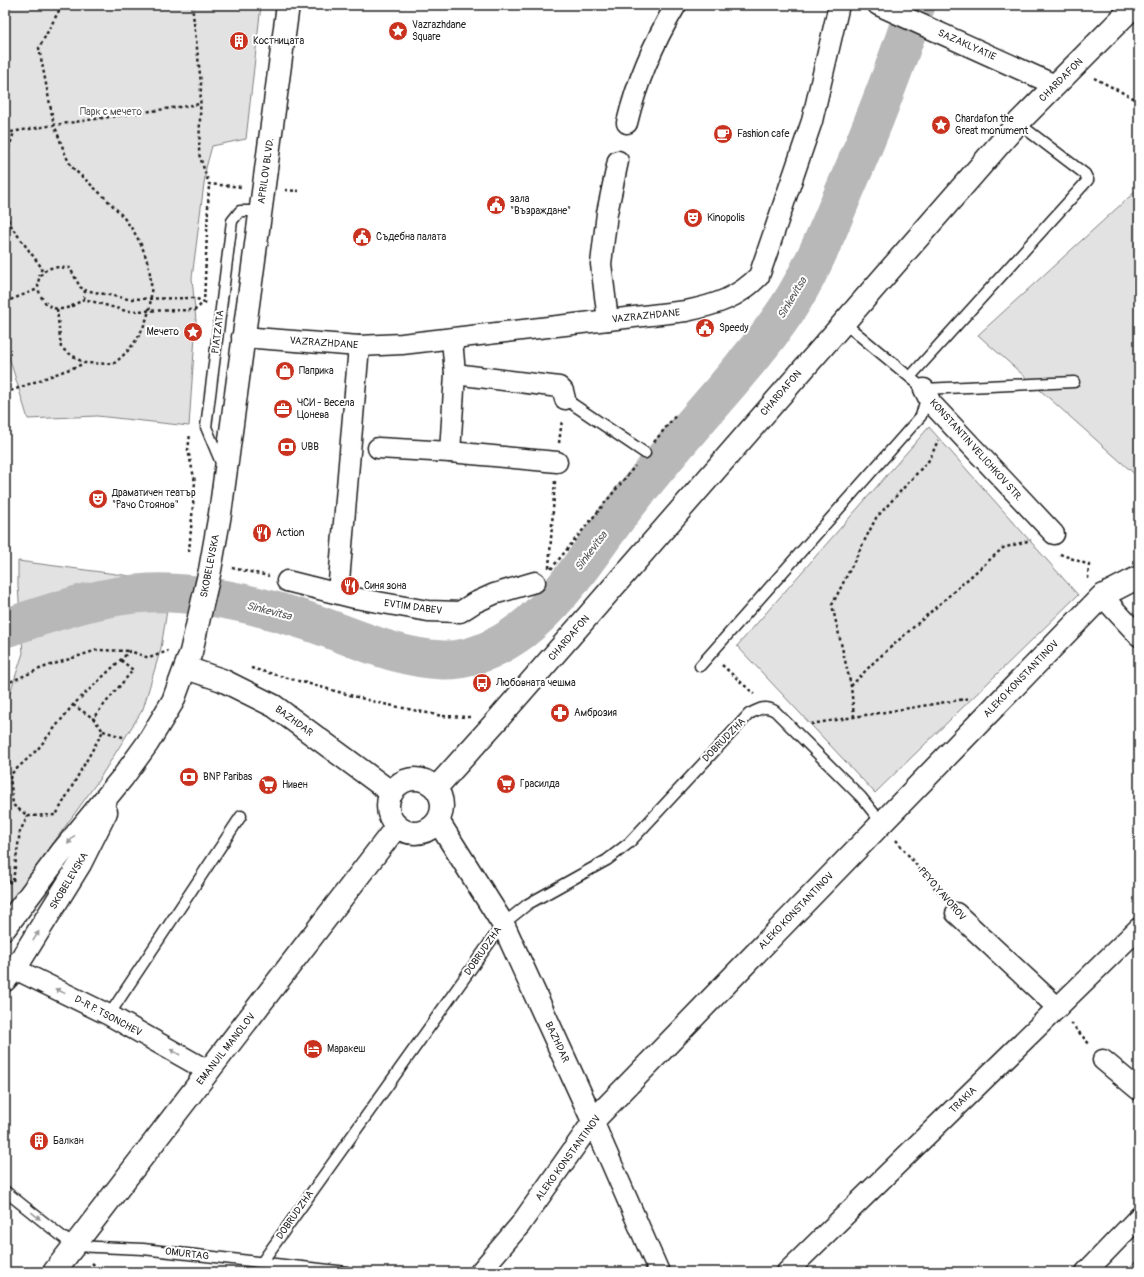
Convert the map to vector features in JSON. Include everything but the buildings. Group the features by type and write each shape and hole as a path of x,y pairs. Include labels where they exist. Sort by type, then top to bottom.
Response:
{"main road":[{"name":"APRILOV BLVD.","path":"242,337 264,188 288,5"},
{"name":"CHARDAFON","path":"436,788 499,718 1018,122 1135,5"},
{"name":"SKOBELEVSKA","path":"5,928 23,906 61,853 123,777 165,716 220,573 225,472 242,337"},
{"name":"ALEKO KONSTANTINOV","path":"593,1121 881,822 1102,596 1139,577"},
{"name":"BAZHDAR","path":"189,656 222,680 274,706 392,793"},
{"name":"SKOBELEVSKA","path":"8,972 80,864 123,777"},
{"path":"413,779 429,783 436,788 442,804 438,821 432,828 423,832 414,833 397,826 389,814 389,800 392,793 401,784 413,779"},
{"name":"BAZHDAR","path":"438,821 503,924 593,1121"},
{"name":"EMANUIL MANOLOV","path":"54,1272 397,826"}],"street":[{"path":"627,123 643,72 657,36 676,5"},
{"name":"VAZRAZHDANE","path":"242,337 359,346 452,339 686,311 711,306 730,299 748,288 759,276 812,121 839,5"},
{"name":"SAZAKLYATIE","path":"878,5 1055,85"},
{"path":"608,320 601,264 607,213 618,161"},
{"path":"450,452 455,374 452,339"},
{"path":"338,593 344,537 359,346"},
{"path":"455,374 559,386 563,391 565,399"},
{"name":"KONSTANTIN VELICHKOV STR.","path":"917,383 931,403 1054,534"},
{"path":"378,448 450,452 557,462"},
{"name":"EVTIM DABEV","path":"287,580 355,598 428,611 460,612 474,602 535,582"},
{"path":"1102,596 1139,636"},
{"name":"PEYO YAVOROV","path":"956,913 1058,1008"},
{"name":"TRAKIA","path":"787,1272 1139,928"},
{"name":"D-R P. TSONCHEV","path":"8,972 109,1015 208,1071"},
{"path":"1103,1060 1139,1090"},
{"name":"ALEKO KONSTANTINOV","path":"480,1272 520,1225 593,1121"},
{"name":"BAZHDAR","path":"593,1121 659,1272"},
{"path":"1086,1272 1139,1217"}],"lane":[{"path":"917,383 1088,180 1085,174 1018,122"},
{"name":"PIATZATA","path":"225,472 206,428 221,303 232,221 240,211 260,211"},
{"name":"KONSTANTIN VELICHKOV STR.","path":"843,322 917,383"},
{"path":"917,383 1074,382"},
{"path":"700,666 921,416 926,402 917,383"},
{"path":"565,399 645,453"},
{"name":"DOBRUDZHA","path":"262,1262 503,924 528,904 607,860 629,842 740,722 749,714 761,708 769,708"},
{"path":"769,708 775,711 860,797 881,822"},
{"path":"109,1015 241,816"},
{"path":"5,1191 74,1246"},
{"name":"OMURTAG","path":"74,1246 143,1249 347,1272"}],"path":[{"path":"5,393 84,363 113,364 135,344 149,311 151,271 145,253 130,225 72,167 54,125 39,48 62,5"},
{"path":"192,5 201,83 199,154 209,184 203,310"},
{"path":"1074,67 1139,101"},
{"path":"5,133 200,104"},
{"path":"5,160 14,132"},
{"path":"209,184 264,188"},
{"path":"5,214 13,229 42,268 38,279 38,289 44,301 57,309 69,308 84,299 126,311 195,310 204,302"},
{"path":"38,279 43,272 50,268 70,268 80,287 85,290 128,299 194,298 204,302"},
{"path":"5,302 38,289"},
{"path":"84,299 85,290"},
{"path":"57,309 61,348 84,363"},
{"path":"565,399 557,462 549,571 676,414"},
{"path":"854,717 851,686 832,605 876,518 930,459 946,419"},
{"path":"188,558 195,482 188,450 192,427"},
{"path":"851,686 874,662 1003,548 1054,534 1060,554 1089,565 1087,585 1102,596"},
{"path":"220,573 232,568 287,580"},
{"path":"5,684 42,668 97,650 130,651 148,658 171,650 189,656"},
{"path":"73,705 93,718 103,731 56,815 28,816 13,805 10,775 37,750 73,705 130,651"},
{"path":"710,654 769,708"},
{"path":"93,718 133,670 121,660"},
{"path":"244,666 417,711 442,716 499,718"},
{"path":"790,727 1008,692"},
{"path":"5,777 37,750"},
{"path":"5,888 12,879 20,831 28,816"},
{"name":"PEYO YAVOROV","path":"881,822 956,913"},
{"path":"12,879 23,906"},
{"path":"1058,1008 1103,1060"}],"green space":[{"name":"Парк с мечето","path":"5,5 261,5 246,139 212,146 206,168 192,278 196,321 189,426 97,416 28,419 5,344"},
{"path":"1139,188 1139,478 978,335"},
{"path":"929,427 1078,595 875,793 737,646"},
{"path":"18,561 161,580 171,585 161,648 143,709 98,781 5,910 5,708 23,653 18,587"},
{"path":"1139,1258 1139,1272 1125,1272"}],"waterway":[{"name":"Sinkevitsa","path":"5,628 58,611 112,597 131,594 169,593 189,594 230,600 307,621 391,651 443,660 464,658 484,652 521,631 564,589 636,493 755,352 793,300 819,251 864,146 916,5"}],"place":[{"name":"Vazrazhdane Square","path":"398,31"},
{"name":"Костницата","path":"239,41"},
{"name":"Chardafon the Great monument","path":"941,125"},
{"name":"Fashion cafe","path":"723,134"},
{"name":"зала \"Възраждане\"","path":"496,205"},
{"name":"Kinopolis","path":"693,218"},
{"name":"Съдебна палата","path":"362,237"},
{"name":"Speedy","path":"705,328"},
{"name":"Мечето","path":"193,332"},
{"name":"Паприка","path":"285,371"},
{"name":"ЧСИ - Весела Цонева","path":"283,409"},
{"name":"UBB","path":"287,447"},
{"name":"Драматичен театър \"Рачо Стоянов\"","path":"98,499"},
{"name":"Action","path":"262,533"},
{"name":"Синя зона","path":"350,586"},
{"name":"Любовната чешма","path":"482,683"},
{"name":"Амброзия","path":"560,713"},
{"name":"BNP Paribas","path":"189,777"},
{"name":"Грасилда","path":"506,784"},
{"name":"Нивен","path":"268,785"},
{"name":"Маракеш","path":"313,1049"},
{"name":"Балкан","path":"39,1141"}]}
